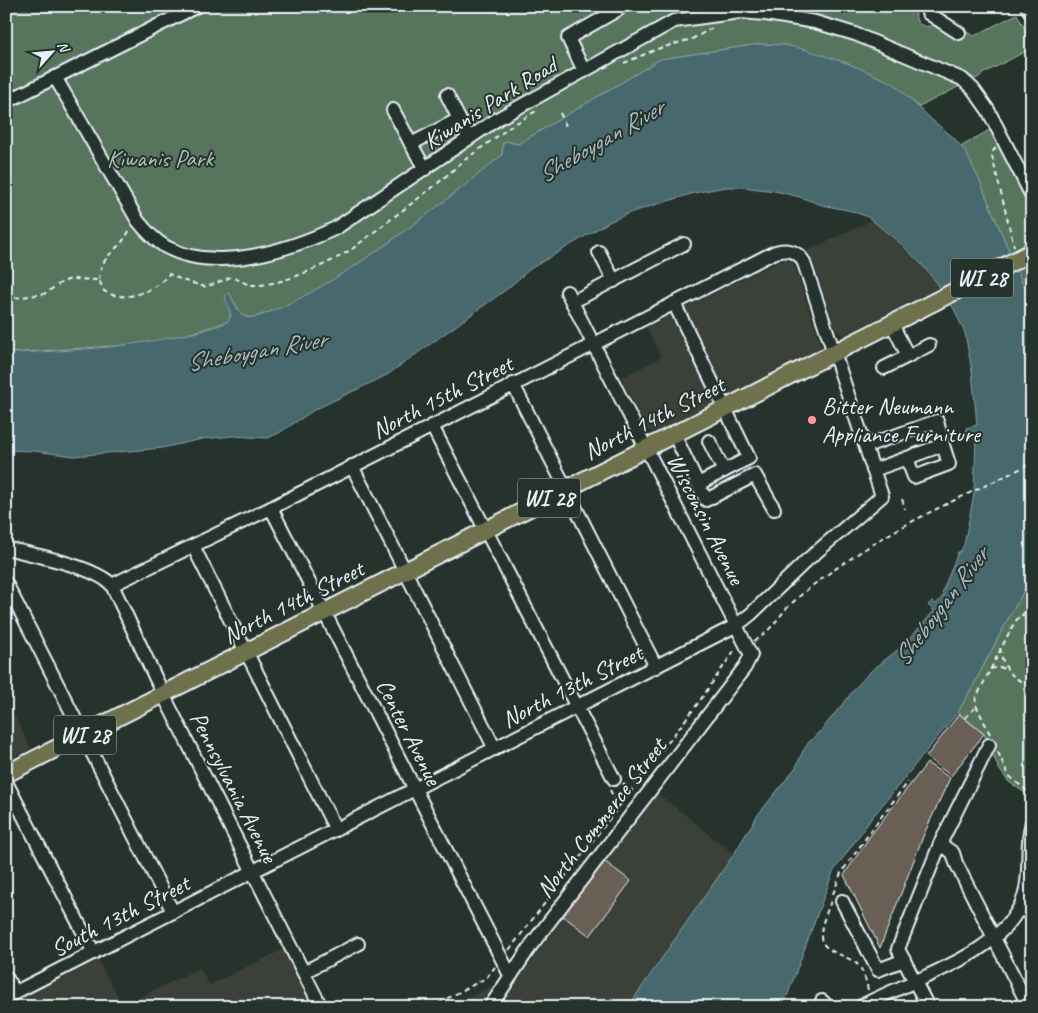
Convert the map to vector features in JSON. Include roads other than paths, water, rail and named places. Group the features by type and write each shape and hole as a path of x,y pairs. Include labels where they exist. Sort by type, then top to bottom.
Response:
{"main road":[{"path":"1029,6 1032,11"},
{"name":"North 14th Street","path":"164,694 1026,256"},
{"name":"WI 28","path":"6,774 164,694"}],"street":[{"path":"6,102 197,6"},
{"path":"927,6 928,13 959,33"},
{"path":"584,71 568,38 619,9"},
{"name":"Kiwanis Park Road","path":"55,77 138,221 149,235 167,248 188,255 206,258 254,255 299,244 336,228 499,118 674,21 740,12 783,16 815,22 855,34 962,79 981,99 1028,180 1032,196"},
{"path":"447,96 469,138"},
{"path":"393,110 425,169"},
{"path":"411,144 459,119"},
{"path":"599,252 614,281 684,244"},
{"name":"North 15th Street","path":"112,586 271,508 777,251 792,252 800,256 804,261 835,353"},
{"name":"Wisconsin Avenue","path":"614,281 570,297 750,651 750,658"},
{"path":"674,303 750,458 698,484"},
{"path":"892,324 908,356"},
{"path":"884,368 930,345"},
{"path":"835,353 874,470 943,445"},
{"path":"513,384 656,667"},
{"path":"866,446 937,421 949,464 914,476 908,458"},
{"path":"432,426 614,780"},
{"path":"674,434 706,500 756,475 774,509"},
{"path":"709,441 724,471"},
{"path":"352,466 495,749"},
{"name":"North 13th Street","path":"253,872 737,625 806,561 882,496 874,470"},
{"name":"Center Avenue","path":"271,508 510,975"},
{"path":"193,546 336,830"},
{"path":"7,549 85,569 105,578 112,586"},
{"path":"6,583 173,912"},
{"name":"Pennsylvania Avenue","path":"112,586 321,1007"},
{"name":"North Commerce Street","path":"490,1007 510,975 630,814 750,658"},
{"path":"928,1007 898,949 940,844 992,744"},
{"path":"6,782 94,953"},
{"path":"866,1004 978,950 994,939 1012,921 1019,909 1027,884 1032,822"},
{"path":"940,844 953,853 1029,1007"},
{"name":"South 13th Street","path":"10,995 253,872"},
{"path":"842,901 878,970 904,960"},
{"path":"1019,909 1032,913"},
{"path":"304,972 358,944"},
{"path":"6,977 10,995"}],"water":[{"name":"Sheboygan River","path":"760,44 785,45 804,49 847,63 893,83 953,137 965,151 978,177 1032,306 1032,577 958,712 871,819 833,872 783,1007 628,1007 734,854 757,816 796,767 809,742 871,671 905,644 934,611 928,605 932,601 936,604 944,595 942,593 958,552 960,552 964,545 974,494 976,438 968,439 966,428 977,425 972,371 965,333 954,309 923,266 902,245 868,217 852,211 822,205 775,191 741,187 726,187 694,193 629,213 609,222 530,269 507,289 387,375 314,410 279,433 268,438 233,436 202,439 162,448 74,456 6,450 6,352 54,351 116,346 157,340 203,330 229,321 231,315 225,296 229,293 243,316 259,316 294,301 325,284 394,239 502,155 505,141 518,144 661,59"}],"place":[{"name":"Bitter Neumann Appliance Furniture","path":"812,420"}],"park label":[{"name":"Kiwanis Park","path":"160,158"}]}
